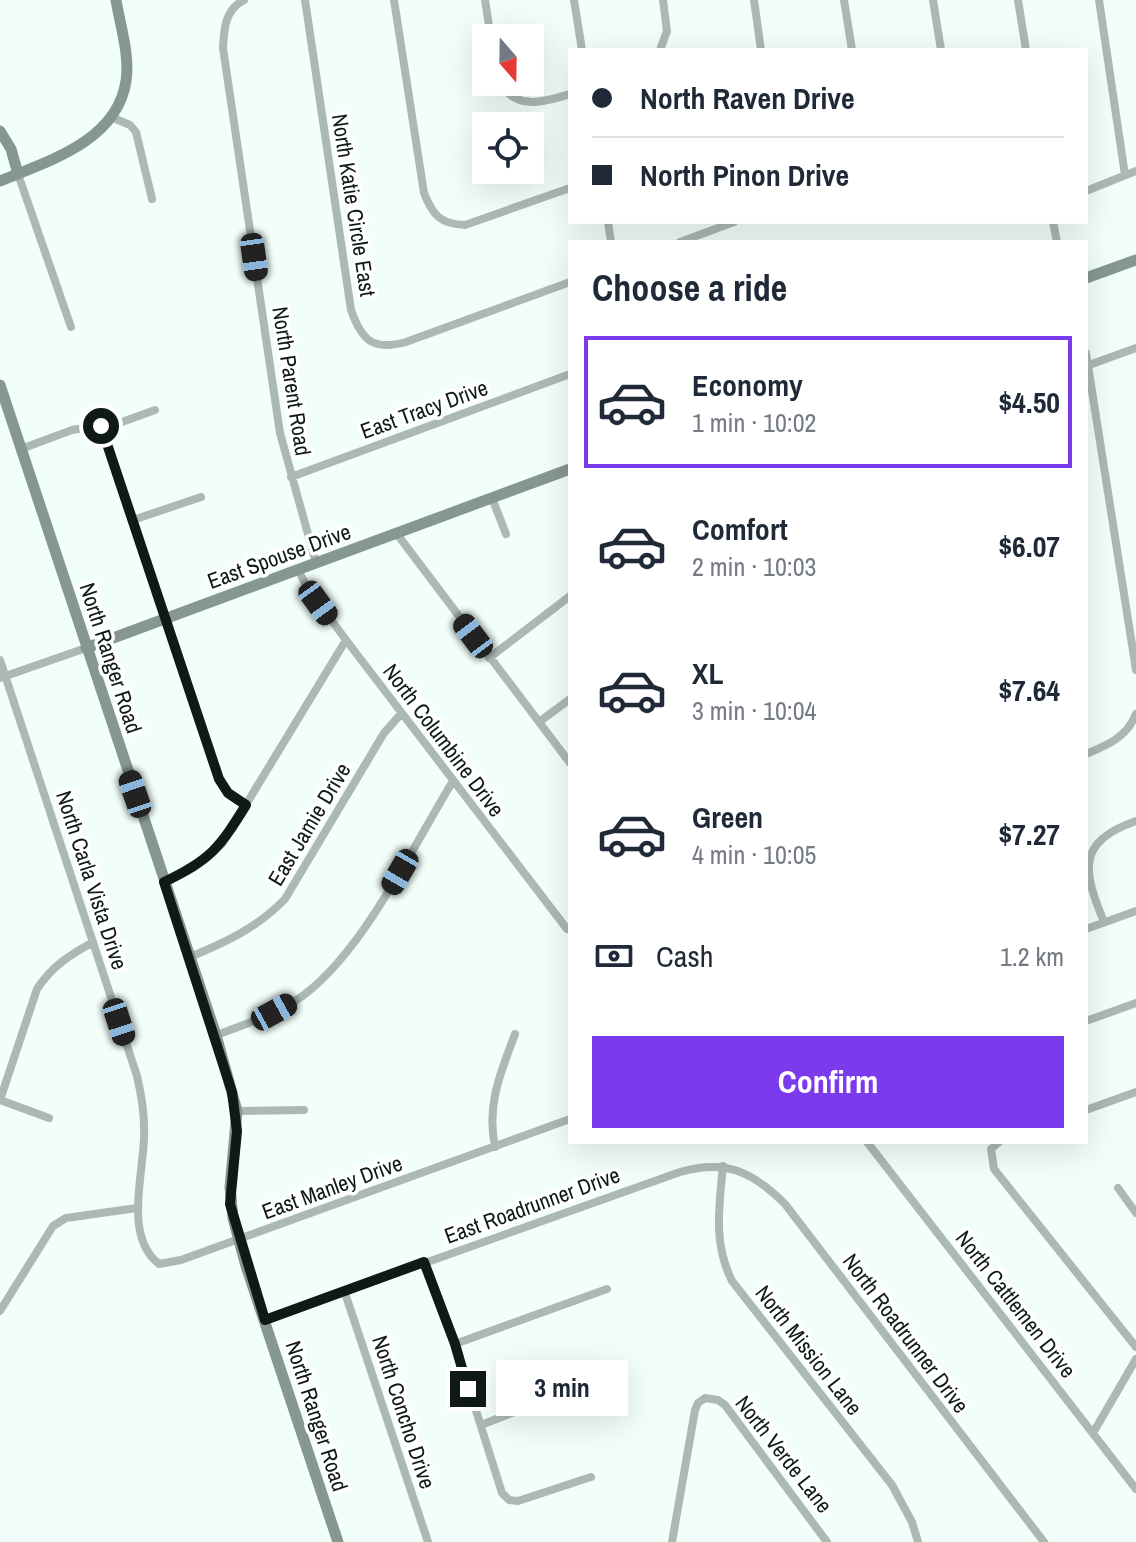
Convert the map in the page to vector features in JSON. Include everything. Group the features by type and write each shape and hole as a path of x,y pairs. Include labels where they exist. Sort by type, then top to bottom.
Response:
{"street":[{"path":"0,181 77,147 98,133 111,117 126,81 116,0"},
{"name":"North Parent Road","path":"244,0 229,12 223,48 280,433 316,563"},
{"name":"North Katie Circle East","path":"305,0 351,310 364,337 383,346 406,342 568,283"},
{"path":"394,0 424,193 430,210 439,220 450,225 465,225 568,189"},
{"path":"485,0 489,24"},
{"path":"574,0 582,48"},
{"path":"661,48 667,31 663,0"},
{"path":"754,0 761,48"},
{"path":"844,0 852,48"},
{"path":"933,0 941,48"},
{"path":"1018,0 1026,48"},
{"path":"1099,0 1125,175"},
{"path":"512,96 523,103 541,103 568,95"},
{"path":"111,117 130,125 136,132 152,199"},
{"path":"0,131 11,149 71,327"},
{"path":"1088,190 1136,171"},
{"path":"685,240 729,224"},
{"path":"1088,277 1136,260"},
{"path":"1089,365 1136,348"},
{"path":"1088,361 1136,670"},
{"name":"East Tracy Drive","path":"291,477 568,375"},
{"name":"North Ranger Road","path":"0,385 216,1035 237,1111 230,1204 338,1542"},
{"path":"21,449 72,430 101,426 155,410"},
{"path":"101,426 219,779 228,793 246,805"},
{"name":"East Spouse Drive","path":"3,678 568,470"},
{"path":"133,520 201,497"},
{"path":"492,498 506,534"},
{"path":"397,534 568,760"},
{"name":"North Columbine Drive","path":"298,570 401,714 567,929"},
{"path":"489,658 568,598"},
{"path":"164,882 193,868 222,844 346,640"},
{"name":"North Carla Vista Drive","path":"0,660 3,678 93,942 143,1103 144,1140 137,1208"},
{"path":"539,722 568,700"},
{"name":"East Jamie Drive","path":"190,957 244,933 285,899 384,733 401,714"},
{"path":"1088,753 1130,729 1136,714"},
{"path":"216,1035 274,1012 297,999 337,964 387,893 453,781"},
{"path":"1104,922 1090,877 1089,858 1097,842 1115,829 1136,821"},
{"path":"1088,928 1136,911"},
{"path":"49,1118 0,1100 37,989 46,975 64,958 93,942"},
{"path":"1088,1020 1136,1003"},
{"path":"495,1147 490,1120 515,1034"},
{"path":"1088,1109 1136,1092"},
{"path":"237,1111 304,1110"},
{"name":"East Manley Drive","path":"137,1208 148,1255 159,1264 166,1264 568,1120"},
{"name":"North Cattlemen Drive","path":"869,1144 1136,1489"},
{"path":"997,1144 991,1149 994,1169 1136,1347"},
{"name":"East Roadrunner Drive","path":"265,1320 680,1172 702,1166 723,1166"},
{"name":"North Mission Lane","path":"723,1166 717,1232 722,1261 732,1281 892,1485 908,1514 918,1542"},
{"name":"North Roadrunner Drive","path":"723,1166 760,1181 785,1204 1044,1542"},
{"path":"1118,1188 1136,1213"},
{"path":"0,1311 59,1221 137,1208"},
{"path":"424,1262 455,1344 502,1493 509,1500 518,1501 591,1477"},
{"path":"455,1344 607,1289"},
{"name":"North Concho Drive","path":"345,1293 428,1542"},
{"path":"1093,1433 1136,1359"},
{"path":"481,1425 579,1387"},
{"name":"North Verde Lane","path":"672,1542 695,1410 705,1398 718,1400 725,1405 827,1542"}],"route":[{"path":"101,426 219,779 228,793 246,805 222,844 208,858 164,882 216,1035 237,1111 230,1204 246,1266 265,1320 424,1262 455,1344 468,1389"}]}
